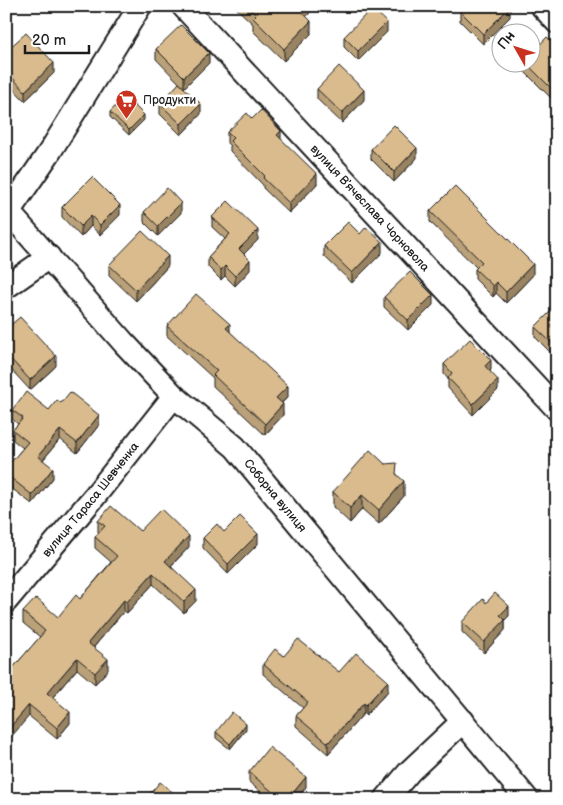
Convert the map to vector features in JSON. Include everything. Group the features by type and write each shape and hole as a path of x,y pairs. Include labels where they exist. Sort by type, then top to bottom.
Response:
{"street":[{"path":"8,210 49,153 140,6"},
{"name":"вулиця Вʼячеслава Чорновола","path":"184,6 557,409"},
{"path":"542,6 557,22"},
{"name":"Соборна вулиця","path":"8,210 124,343 174,396 235,447 527,799"},
{"path":"6,287 49,257"},
{"name":"вулиця Тараса Шевченка","path":"6,601 94,497 174,396"},
{"path":"386,799 410,771 463,721"}],"building":[{"path":"247,6 304,6 300,10 311,21 284,49 253,18 256,15"},
{"path":"465,6 510,7 495,22 490,22 490,27 483,34 460,11"},
{"path":"372,8 387,22 358,51 344,37"},
{"path":"181,25 209,53 184,77 156,49"},
{"path":"26,33 54,63 25,91 6,71 6,51"},
{"path":"547,37 557,46 557,82 551,88 535,72 540,72 540,44"},
{"path":"339,66 364,90 342,113 317,89"},
{"path":"179,83 201,104 181,124 160,104"},
{"name":"Продукти","path":"125,96 144,115 129,130 110,112"},
{"path":"261,110 281,131 277,135 317,174 289,203 263,178 265,176 230,141 233,138 227,132 247,113 252,119"},
{"path":"394,125 417,148 394,172 371,149"},
{"path":"92,177 120,205 100,225 91,216 81,226 62,207"},
{"path":"455,186 533,264 506,292 496,282 493,286 475,269 482,262 430,211"},
{"path":"167,188 181,203 158,226 144,212"},
{"path":"228,201 258,230 239,249 250,260 235,276 225,266 221,270 208,257 230,234 212,217"},
{"path":"348,222 360,234 366,227 382,242 352,273 324,246"},
{"path":"142,231 168,256 136,290 109,265"},
{"path":"410,272 433,295 408,320 384,297"},
{"path":"196,294 230,324 226,328 288,386 276,398 283,404 265,424 213,375 217,371 167,326"},
{"path":"551,311 557,316 557,348 535,327"},
{"path":"20,317 56,356 30,380 6,354 6,329"},
{"path":"470,339 491,360 485,366 498,380 473,404 448,378 452,373 444,364"},
{"path":"26,392 49,410 57,400 61,403 70,392 99,415 77,443 60,430 38,456 53,468 32,495 6,474 6,468 28,442 13,430 23,418 12,410"},
{"path":"370,450 385,464 397,463 396,474 404,481 379,510 362,495 350,508 333,492"},
{"path":"111,506 140,531 161,509 189,536 165,561 196,590 184,602 153,573 127,602 124,600 88,643 108,659 95,673 77,658 47,693 70,712 57,728 29,705 6,732 6,666 11,670 45,631 23,612 36,598 58,617 76,595 80,599 117,556 95,537 105,526 98,521"},
{"path":"240,516 258,534 228,564 203,538 217,524 224,532"},
{"path":"495,593 509,606 500,615 505,620 484,642 462,622 483,599 486,603"},
{"path":"298,639 339,672 356,653 388,681 366,705 364,703 328,743 296,716 308,702 263,664 275,649 284,656"},
{"path":"232,712 246,724 230,744 216,732"},
{"path":"269,747 306,777 288,799 281,799 249,772"},
{"path":"160,782 181,799 152,799 148,796"},
{"path":"216,794 222,799 212,799"}],"place":[{"name":"Продукти","path":"127,119"}]}
